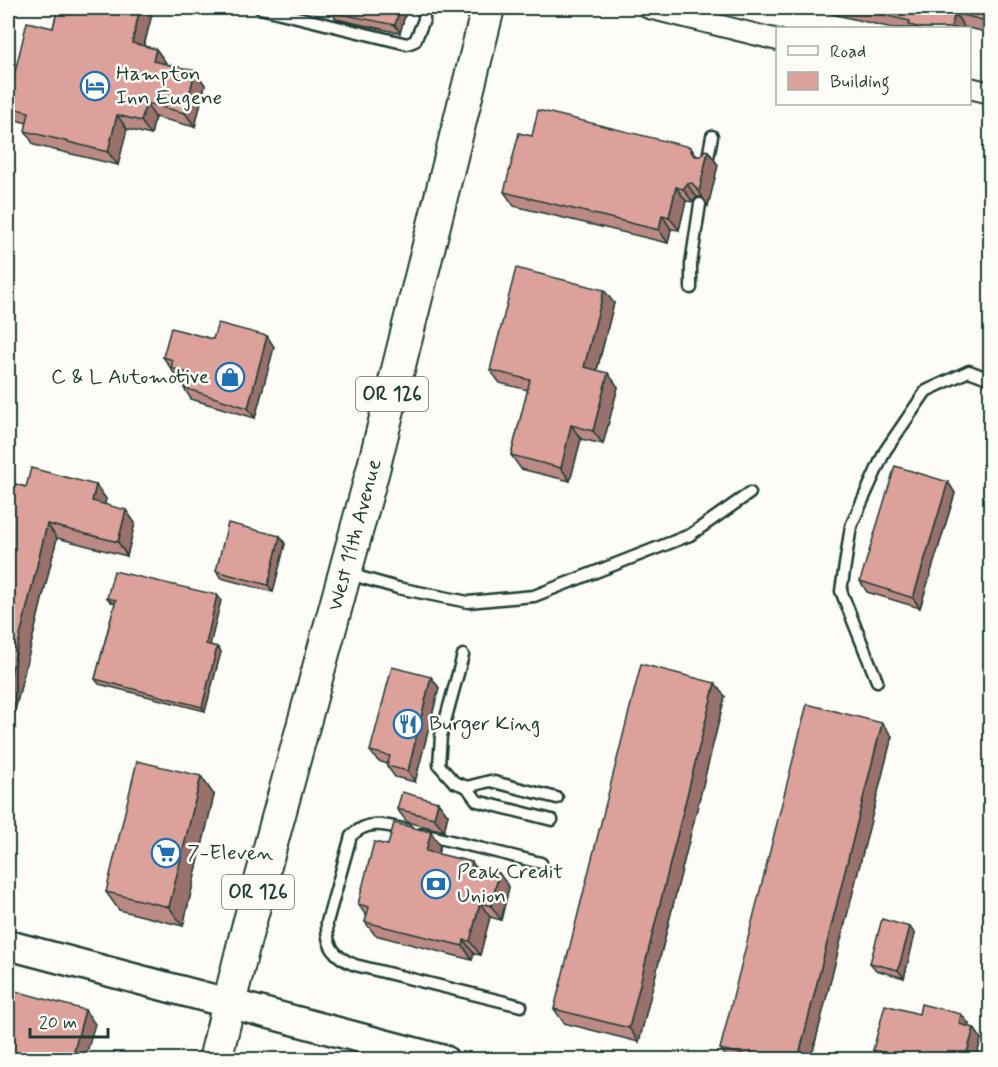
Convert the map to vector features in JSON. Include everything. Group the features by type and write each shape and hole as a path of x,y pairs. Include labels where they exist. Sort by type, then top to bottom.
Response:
{"main road":[{"name":"West 11th Avenue","path":"215,1059 345,573 488,8"},
{"path":"8,945 229,1005 444,1059"}],"street":[{"path":"649,8 776,40"},
{"path":"971,88 990,93"}],"lane":[{"path":"260,8 407,44 415,41 424,20 424,8"},
{"path":"707,162 712,136"},
{"path":"691,288 691,264 700,204"},
{"path":"877,681 841,591 851,526 885,451 926,391 969,371 990,379"},
{"path":"345,573 398,588 468,602 534,596 690,535 750,493"},
{"path":"463,655 438,753 439,765 454,782 467,787 477,801 552,820"},
{"path":"467,787 490,781 557,798"},
{"path":"520,1006 339,960 331,950 327,936 327,922 345,850 351,836 360,826 375,823 541,863"}],"building":[{"name":"Hampton Inn Eugene","path":"58,8 140,8 132,43 156,49 153,61 195,71 185,113 146,103 141,121 117,115 108,152 25,131 29,112 8,107 8,101 27,22 53,28"},
{"path":"332,8 400,8 395,25 331,12"},
{"path":"852,8 990,8 990,22 955,13 951,27 918,27 909,25 910,21"},
{"path":"538,110 690,147 695,156 700,156 705,150 708,151 699,192 692,183 687,184 683,189 676,187 669,217 662,215 659,230 504,192 519,133 532,136"},
{"path":"516,268 604,290 584,367 608,373 593,431 571,425 561,468 511,455 530,380 490,370"},
{"name":"C & L Automotive","path":"218,323 267,336 248,408 184,388 185,372 171,368 173,360 163,357 171,328 213,339"},
{"path":"895,466 948,482 913,598 860,581"},
{"path":"31,468 96,485 92,501 126,510 118,542 47,524 8,686 8,482 26,487"},
{"path":"228,523 280,536 268,585 216,571"},
{"path":"114,571 217,595 206,644 217,647 202,707 95,679 116,600 107,598"},
{"path":"641,664 715,683 629,1028 554,1009"},
{"name":"Burger King","path":"392,667 431,677 408,771 387,766 390,756 370,751"},
{"path":"807,704 882,723 798,1059 763,1059 720,1049"},
{"name":"7-Eleven","path":"137,761 201,776 169,907 106,892"},
{"path":"402,792 438,802 434,818 397,809"},
{"name":"Peak Credit Union","path":"394,823 431,832 426,851 472,862 471,866 499,873 491,906 480,903 470,941 464,940 463,946 365,922 369,907 358,904 374,842 388,845"},
{"path":"882,919 910,927 898,970 870,963"},
{"path":"8,989 85,1010 72,1059 8,1059"},
{"path":"921,1004 961,1014 959,1024 974,1028 965,1059 911,1059 873,1050 885,1005 919,1014"}],"place":[{"name":"Hampton Inn Eugene","path":"95,86"},
{"name":"C & L Automotive","path":"230,377"},
{"name":"Burger King","path":"408,724"},
{"name":"7-Eleven","path":"166,853"},
{"name":"Peak Credit Union","path":"436,884"}]}
